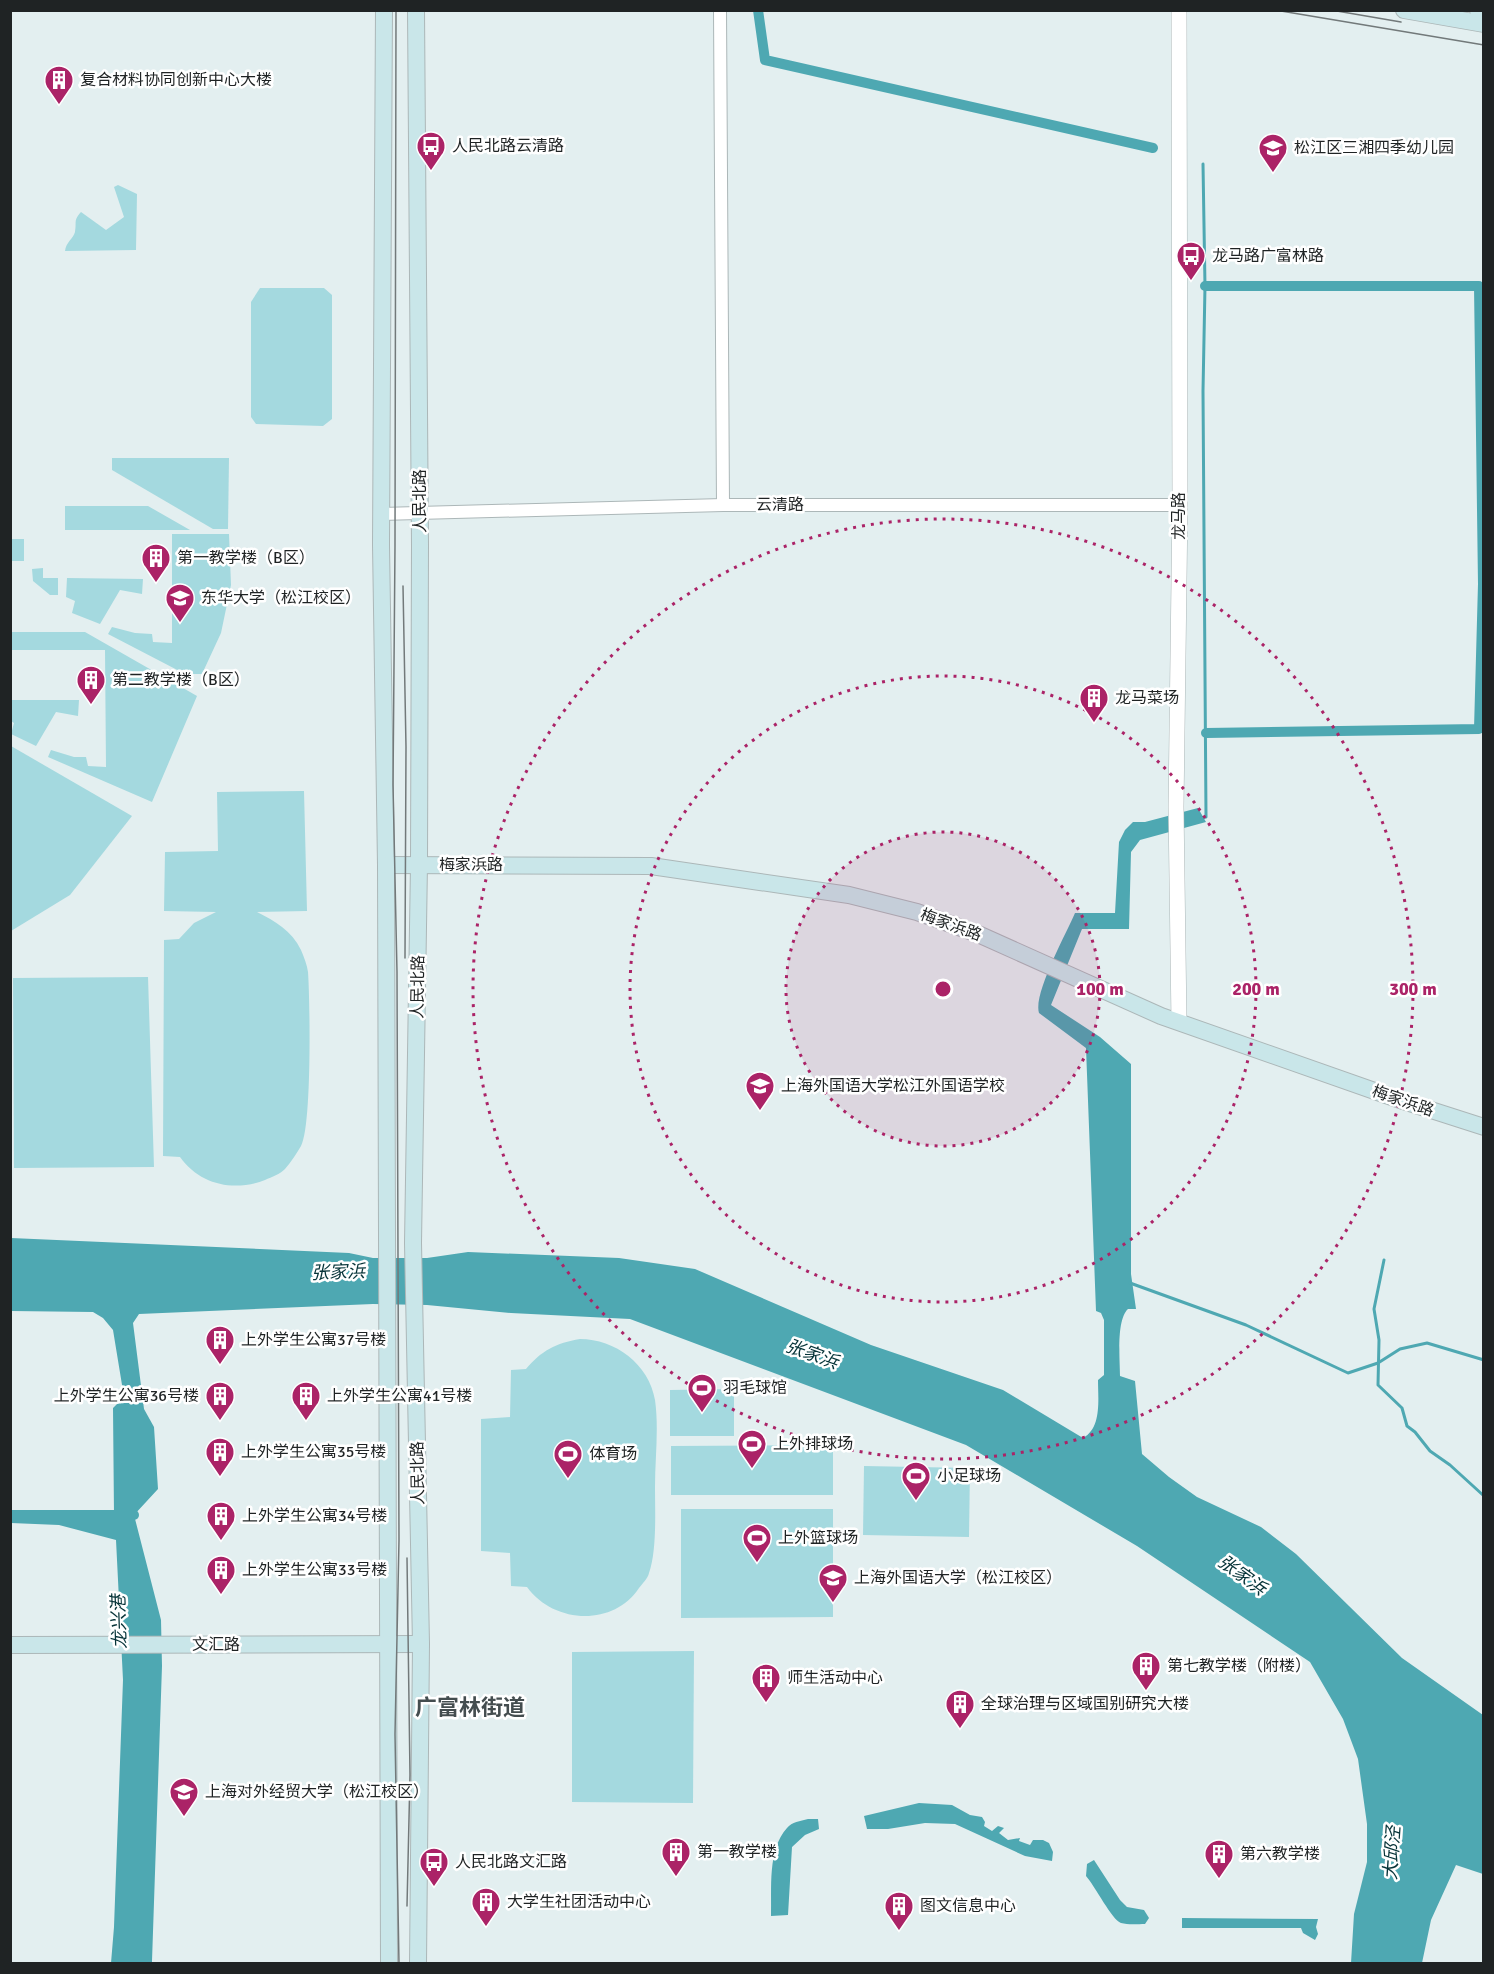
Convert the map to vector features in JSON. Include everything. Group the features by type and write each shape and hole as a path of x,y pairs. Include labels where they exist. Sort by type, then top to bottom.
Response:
{"main road":[{"name":"人民北路","path":"384,10 381,514 386,865 389,1964"},
{"name":"人民北路","path":"416,10 420,513 419,864 413,1243 421,1644 418,1964"},
{"path":"1404,10 1484,24"},
{"path":"1478,10 1484,11"},
{"name":"梅家浜路","path":"386,865 651,866 849,896 917,912 978,934 1161,1016 1484,1127"},
{"name":"文汇路","path":"10,1645 421,1644"}],"street":[{"path":"720,10 723,505"},
{"name":"龙马路","path":"1179,10 1180,505 1176,807 1179,1022"},
{"name":"云清路","path":"381,514 723,505 1180,505"}],"shaded area":[{"path":"118,185 137,194 136,250 65,251 74,234 76,219 81,212 106,230 124,217 114,187"},
{"path":"260,288 324,288 332,295 332,419 323,426 256,424 251,417 251,302"},
{"path":"112,458 229,458 228,529 213,529 112,470"},
{"path":"65,506 148,506 190,530 65,530"},
{"path":"172,534 229,534 231,585 221,633 202,674 185,674 108,634 112,627 135,633 152,634 153,642 172,643"},
{"path":"11,539 24,539 24,561 11,561"},
{"path":"43,568 43,578 58,578 58,595 50,595 33,581 32,569"},
{"path":"67,578 143,579 142,594 120,590 100,624 72,613 75,601 66,597"},
{"path":"10,632 85,632 197,696 152,802 48,757 51,750 74,757 86,757 88,766 106,767 105,650 11,650"},
{"path":"11,700 79,700 78,716 56,712 36,746 11,734 14,723 11,721"},
{"path":"11,746 132,816 70,895 11,931"},
{"path":"304,791 307,911 257,912 276,923 293,937 308,969 309,1062 305,1134 296,1155 278,1174 253,1184 218,1183 197,1174 180,1157 163,1156 164,940 179,939 194,923 216,912 164,911 165,852 218,851 217,792"},
{"path":"148,977 154,1167 14,1168 13,978"},
{"name":"体育场","path":"580,1339 606,1343 618,1349 638,1365 646,1375 651,1387 657,1421 654,1542 652,1564 648,1575 628,1601 614,1610 599,1615 583,1616 567,1614 552,1608 538,1599 527,1587 511,1586 510,1553 481,1551 481,1419 510,1417 511,1370 526,1369 537,1357 550,1349"},
{"name":"羽毛球馆","path":"734,1389 734,1436 670,1436 670,1390"},
{"name":"上外排球场","path":"833,1445 833,1495 671,1495 671,1446"},
{"name":"小足球场","path":"864,1466 970,1468 969,1537 863,1535"},
{"name":"上外篮球场","path":"681,1509 833,1509 833,1617 681,1618"},
{"path":"694,1651 693,1803 572,1802 572,1652"}],"water":[{"path":"1198,808 1206,822 1140,840 1131,852 1129,929 1082,929 1051,1005 1100,1037 1131,1064 1131,1274 1136,1309 1128,1309 1122,1322 1120,1376 1135,1381 1142,1454 1197,1497 1261,1527 1296,1554 1402,1658 1483,1715 1483,1874 1456,1865 1431,1920 1422,1963 1351,1963 1354,1914 1367,1862 1367,1824 1358,1759 1343,1719 1310,1662 1137,1546 966,1445 630,1319 511,1313 427,1305 373,1304 139,1314 133,1323 144,1409 154,1427 158,1489 134,1515 161,1620 162,1666 152,1963 111,1963 123,1680 116,1540 59,1525 11,1523 11,1515 114,1515 113,1408 124,1397 113,1330 103,1318 93,1312 11,1311 11,1238 349,1253 373,1258 427,1258 468,1252 619,1258 695,1269 871,1345 1003,1390 1083,1438 1089,1433 1096,1420 1098,1380 1104,1375 1104,1320 1101,1313 1096,1311 1086,1048 1039,1013 1038,1004 1045,979 1075,913 1115,913 1119,842 1125,830 1133,822 1145,822"},
{"path":"919,1803 952,1805 970,1815 982,1817 985,1822 984,1826 992,1831 998,1826 1004,1828 999,1833 1008,1840 1020,1838 1019,1841 1030,1845 1033,1840 1043,1840 1049,1843 1053,1852 1052,1861 1025,1856 955,1824 925,1823 888,1829 867,1829 864,1816"},
{"path":"808,1819 818,1819 819,1829 805,1835 792,1847 788,1915 771,1916 772,1870 776,1847 789,1826"},
{"path":"1094,1860 1127,1907 1144,1910 1149,1918 1145,1924 1121,1923 1113,1916 1086,1876 1087,1864"},
{"path":"1182,1918 1318,1919 1316,1927 1318,1934 1315,1940 1303,1933 1301,1928 1182,1928"}],"waterway":[{"path":"758,10 765,60 1153,148"},
{"path":"1201,818 1206,817 1203,164"},
{"path":"1205,286 1479,286 1483,584 1479,729 1206,733"},
{"path":"1384,1260 1374,1309 1379,1340 1378,1385 1402,1408 1407,1426 1415,1432 1430,1451 1450,1465 1484,1496"},
{"path":"1130,1283 1246,1325 1348,1373 1378,1363 1400,1349 1427,1343 1484,1360"},
{"path":"10,1515 134,1515"}],"tram line":[{"path":"396,10 393,785 397,972 399,1540 395,1734 399,1964"},
{"path":"1275,10 1484,45"},
{"path":"1331,10 1401,22"},
{"path":"403,586 406,747 405,958"},
{"path":"407,1558 410,1775 407,1906"}],"place":[{"name":"复合材料协同创新中心大楼","path":"59,106"},
{"name":"人民北路云清路","path":"431,172"},
{"name":"松江区三湘四季幼儿园","path":"1273,174"},
{"name":"龙马路广富林路","path":"1191,282"},
{"name":"第一教学楼（B区）","path":"156,584"},
{"name":"东华大学（松江校区）","path":"180,624"},
{"name":"第二教学楼（B区）","path":"91,706"},
{"name":"龙马菜场","path":"1094,724"},
{"name":"上海外国语大学松江外国语学校","path":"760,1112"},
{"name":"上外学生公寓37号楼","path":"220,1366"},
{"name":"羽毛球馆","path":"702,1414"},
{"name":"上外学生公寓36号楼","path":"220,1422"},
{"name":"上外学生公寓41号楼","path":"306,1422"},
{"name":"上外排球场","path":"752,1470"},
{"name":"上外学生公寓35号楼","path":"220,1478"},
{"name":"体育场","path":"568,1480"},
{"name":"小足球场","path":"916,1502"},
{"name":"上外学生公寓34号楼","path":"221,1542"},
{"name":"上外篮球场","path":"757,1564"},
{"name":"上外学生公寓33号楼","path":"221,1596"},
{"name":"上海外国语大学（松江校区）","path":"833,1604"},
{"name":"第七教学楼（附楼）","path":"1146,1692"},
{"name":"师生活动中心","path":"766,1704"},
{"name":"全球治理与区域国别研究大楼","path":"960,1730"},
{"name":"上海对外经贸大学（松江校区）","path":"184,1818"},
{"name":"第一教学楼","path":"676,1878"},
{"name":"第六教学楼","path":"1219,1880"},
{"name":"人民北路文汇路","path":"434,1888"},
{"name":"大学生社团活动中心","path":"486,1928"},
{"name":"图文信息中心","path":"899,1932"}],"district":[{"name":"广富林街道","path":"470,1707"}],"water label":[{"name":"张家浜","path":"338,1272"},
{"name":"张家浜","path":"812,1354"},
{"name":"张家浜","path":"1242,1575"},
{"name":"龙兴港","path":"119,1622"},
{"name":"大邱泾","path":"1392,1853"}]}
